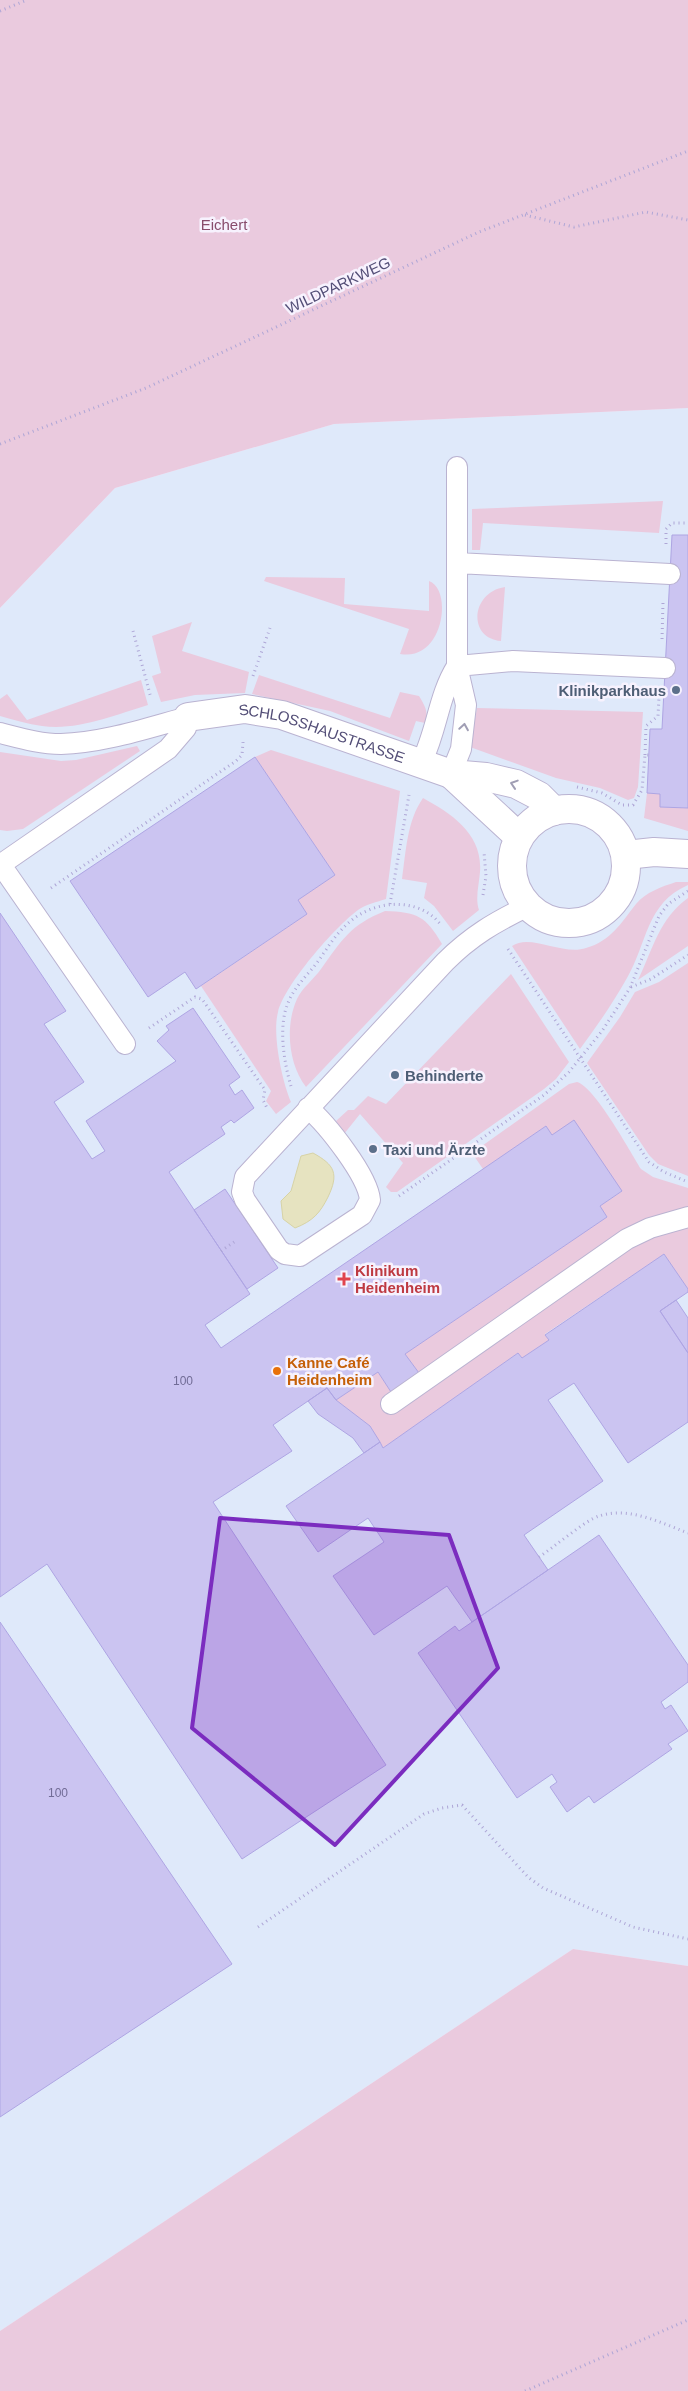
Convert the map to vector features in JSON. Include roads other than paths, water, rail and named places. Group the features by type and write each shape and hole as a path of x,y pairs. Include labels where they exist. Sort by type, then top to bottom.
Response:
{"street":[{"name":"SCHLOSSHAUSTRASSE","path":"188,717 245,709 282,715 416,775 451,774 486,777 516,784 539,796 554,811"},
{"name":"SCHLOSSHAUSTRASSE","path":"451,774 519,837"},
{"path":"573,808 600,817 608,822 619,837 626,855 626,873 621,891 611,906 596,917 578,922 560,922 542,916 528,906 517,890 512,873 513,854 519,837 534,820 554,811 573,808"},
{"path":"626,855 654,852 688,854"}],"lane":[{"path":"451,774 461,749 466,717 464,691 457,666 457,467"},
{"path":"457,563 667,574"},
{"path":"457,666 513,661 663,668"},
{"path":"416,775 434,733 442,693 457,666"},
{"path":"0,733 37,742 60,744 83,742 188,717 186,728 168,749 0,865 125,1044"},
{"path":"308,1108 326,1126 366,1184 370,1200 362,1215 300,1256 285,1254 261,1224 242,1192 245,1177 308,1108 459,948 492,924 528,906"},
{"path":"391,1404 627,1239 650,1228 688,1217"}],"place":[{"name":"Klinikparkhaus","path":"676,690"},
{"name":"Behinderte","path":"395,1075"},
{"name":"Taxi und Ärzte","path":"373,1149"},
{"name":"Klinikum Heidenheim","path":"344,1279"},
{"name":"Kanne Café Heidenheim","path":"277,1371"}],"park label":[{"name":"Eichert","path":"224,224"}]}
